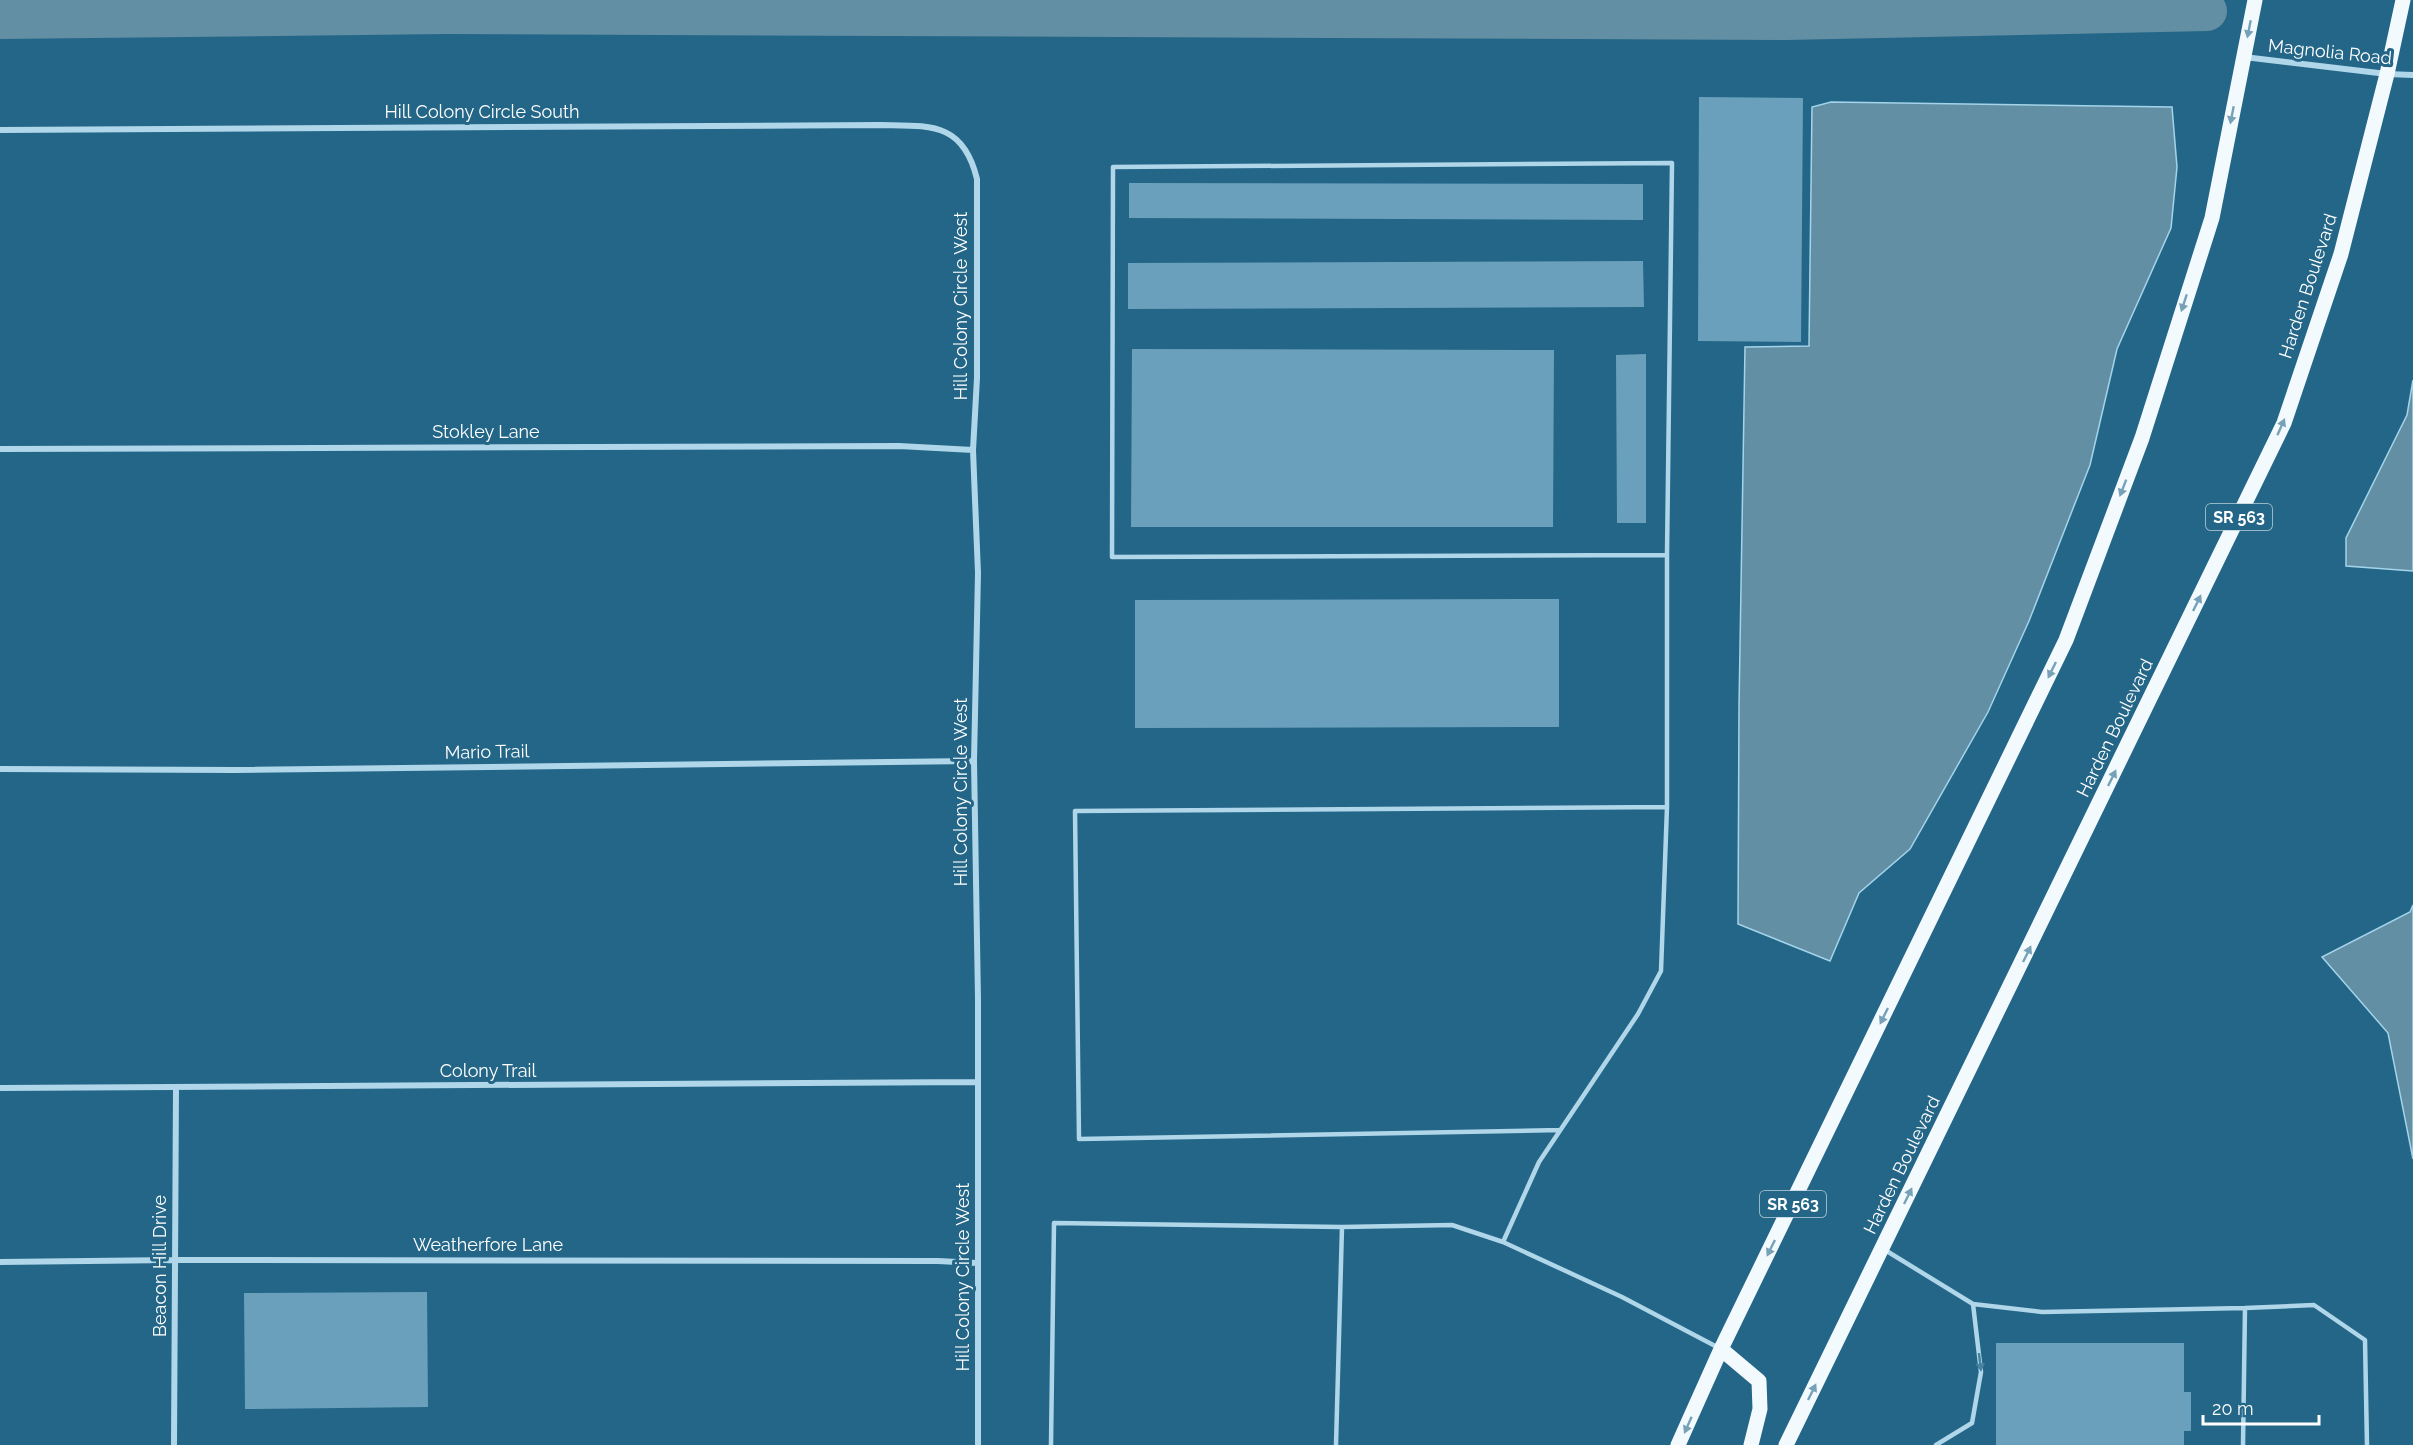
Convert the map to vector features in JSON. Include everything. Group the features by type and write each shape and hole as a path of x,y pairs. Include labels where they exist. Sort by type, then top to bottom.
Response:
{"main road":[{"name":"SR 563","path":"1678,1445 1722,1349 2066,640 2142,438 2212,218 2255,0"},
{"name":"Harden Boulevard","path":"1786,1445 2284,423 2342,254 2403,0"},
{"path":"1722,1349 1759,1380 1760,1408 1751,1445"}],"street":[{"name":"Magnolia Road","path":"2243,57 2413,75"},
{"name":"Hill Colony Circle South","path":"0,130 880,125 934,127 950,134 959,143"},
{"name":"Hill Colony Circle West","path":"959,143 973,162 977,179 977,378 973,450 978,573 974,762 978,999 978,1445"},
{"name":"Stokley Lane","path":"0,449 899,446 973,450"},
{"name":"Mario Trail","path":"0,769 236,770 974,762"},
{"name":"Colony Trail","path":"0,1088 977,1082"},
{"name":"Beacon Hill Drive","path":"174,1445 176,1088"},
{"name":"Weatherfore Lane","path":"0,1262 174,1260 938,1261 977,1263"}],"lane":[{"path":"1503,1242 1539,1162 1638,1014 1660,971 1667,807 1667,555 1672,163 1113,167 1112,557 1667,555"},
{"path":"1560,1130 1079,1139 1075,811 1667,807"},
{"path":"1051,1445 1054,1223 1341,1227 1452,1225 1503,1242 1622,1297 1722,1349"},
{"path":"1336,1445 1341,1227"},
{"path":"1882,1249 1973,1304 2042,1312 2314,1305 2365,1340 2367,1445"},
{"path":"1936,1445 1972,1422 1981,1372 1973,1304"},
{"path":"2243,1445 2246,1308"}],"water":[{"path":"1831,102 2172,107 2177,167 2171,228 2117,349 2090,465 2029,621 1988,712 1910,849 1859,893 1830,961 1738,924 1745,347 1809,346 1812,107"},
{"path":"2413,380 2413,571 2346,566 2346,538 2407,415"},
{"path":"2413,905 2413,1159 2388,1033 2322,957 2410,912"}],"building":[{"path":"1699,97 1803,98 1801,342 1698,341"},
{"path":"1129,183 1643,184 1643,220 1129,218"},
{"path":"1643,261 1644,307 1128,309 1128,263"},
{"path":"1132,349 1554,350 1553,527 1131,527"},
{"path":"1646,354 1646,523 1617,523 1616,355"},
{"path":"1559,599 1559,727 1135,728 1135,600"},
{"path":"427,1292 428,1407 245,1409 244,1293"},
{"path":"1996,1343 2184,1343 2184,1392 2191,1392 2191,1431 2184,1431 2184,1445 1996,1445"}],"waterway":[{"path":"0,19 447,14 1786,20 2207,11"}]}
